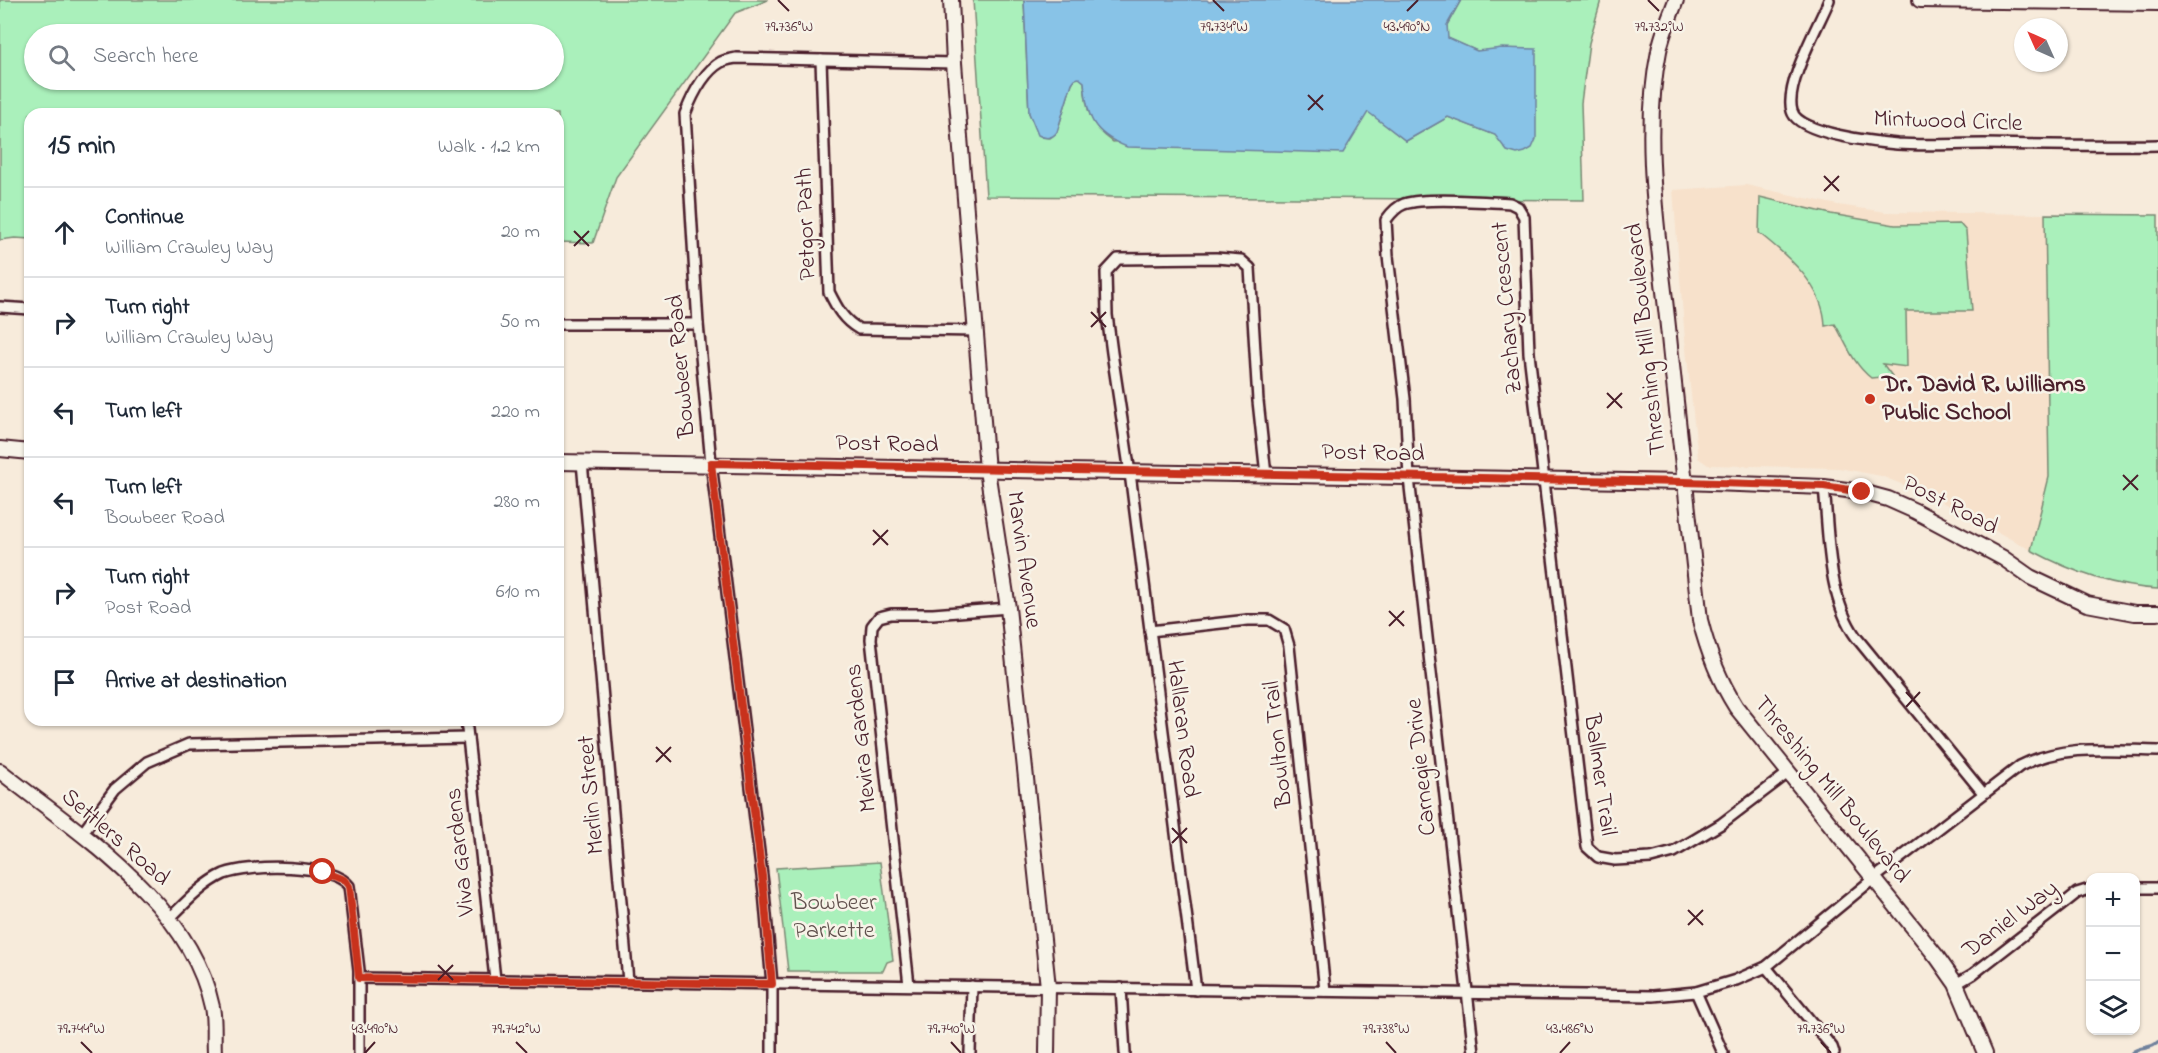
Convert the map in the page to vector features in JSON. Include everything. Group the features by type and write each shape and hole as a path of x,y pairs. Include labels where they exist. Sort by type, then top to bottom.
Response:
{"street":[{"name":"Marvin Avenue","path":"951,0 954,63 987,470 1008,608 1048,987 1047,1053"},
{"name":"Threshing Mill Boulevard","path":"1677,0 1659,50 1652,90 1651,126 1657,219 1700,620 1718,675 1736,707 1937,957 1956,984 1985,1053"},
{"name":"Mintwood Circle","path":"1829,0 1803,56 1792,96 1792,112 1804,125 1846,136 1897,144 2158,145"},
{"path":"1920,0 2158,3"},
{"name":"Bowbeer Road","path":"772,1053 772,984 764,892 711,463 698,324 685,114 710,71 721,62 736,58 954,63"},
{"name":"Petgor Path","path":"821,60 829,292 838,311 848,323 859,329 977,331"},
{"name":"Zachary Crescent","path":"1409,478 1405,399 1388,256 1386,220 1402,204 1420,201 1510,203 1518,207 1524,217 1529,353 1544,479"},
{"name":"Hallaran Road","path":"1196,990 1130,472 1111,344 1106,272 1118,259 1216,258 1241,260 1250,268 1258,401 1266,475"},
{"path":"0,307 24,309"},
{"path":"564,324 698,324"},
{"path":"0,449 24,451"},
{"name":"Post Road","path":"564,462 1824,486 1862,492 1897,503 2003,558 2030,578 2087,604 2135,613 2158,613"},
{"name":"Merlin Street","path":"582,462 628,981"},
{"name":"Carnegie Drive","path":"1409,478 1474,1053"},
{"name":"Ballmer Trail","path":"1544,479 1587,847 1598,857 1615,860 1651,858 1674,852 1721,824 1788,773"},
{"path":"1824,486 1836,593 1839,606 1850,629 1983,793"},
{"name":"Mevira Gardens","path":"909,986 871,639 872,626 879,617 891,614 933,614 1008,608"},
{"name":"Boulton Trail","path":"1150,631 1248,620 1269,620 1284,629 1289,646 1325,991"},
{"name":"Viva Gardens","path":"467,726 495,980"},
{"path":"81,835 115,789 147,762 189,744 468,738"},
{"path":"359,978 1653,996 1695,992 1736,980 1766,967 1873,879 2020,766 2052,753 2078,749 2158,751"},
{"name":"Settlers Road","path":"0,771 132,876 170,918 186,941 206,989 212,1009 214,1053"},
{"path":"170,918 210,883 238,869 266,867 323,872 344,880 349,886 359,978 359,1053"},
{"path":"2140,888 2158,888"},
{"name":"Daniel Way","path":"1956,984 1973,974 2077,893 2086,890"},
{"path":"1766,967 1832,1047 1834,1053"},
{"path":"970,1053 972,986"},
{"path":"1121,988 1125,1053"},
{"path":"1695,992 1723,1053"}],"shaded area":[{"name":"Dr. David R. Williams Public School","path":"1746,185 1838,205 1886,212 2045,214 2049,477 2031,550 1929,495 1881,476 1839,468 1708,465 1698,458 1685,340 1673,190"}],"green space":[{"path":"0,0 768,0 735,13 616,177 593,243 564,242 564,108 24,108 24,239 0,240"},
{"path":"973,0 1024,0 1029,113 1042,137 1050,138 1057,132 1072,83 1079,77 1084,82 1090,116 1105,136 1113,142 1368,111 1406,141 1448,117 1495,135 1496,50 1477,51 1447,38 1447,25 1461,0 1601,0 1589,43 1581,103 1584,200 986,196"},
{"path":"1760,197 1831,214 1895,225 1960,224 1966,231 1972,311 1906,311 1907,367 1883,364 1892,376 1871,378 1855,360 1835,324 1825,326 1818,298 1802,273 1759,233"},
{"path":"2045,214 2158,215 2158,589 2141,588 2092,577 2031,550 2049,477"},
{"name":"Bowbeer Parkette","path":"880,862 893,960 887,962 883,971 788,971 776,868"}],"water":[{"path":"1024,0 1207,0 1209,2 1217,0 1461,0 1447,25 1448,38 1477,51 1502,48 1536,49 1536,139 1532,148 1517,154 1507,151 1495,135 1448,117 1406,141 1368,112 1343,153 1127,147 1115,142 1099,130 1087,105 1084,82 1079,78 1072,83 1057,132 1051,137 1043,137 1038,135 1029,113"}],"waterway":[{"path":"2132,1053 2158,1042"}],"place":[{"name":"Dr. David R. Williams Public School","path":"1870,399"}],"route":[{"path":"323,872 335,875 349,886 356,930 359,978 772,984 764,892 711,463 1684,482 1824,486 1862,492"}]}
